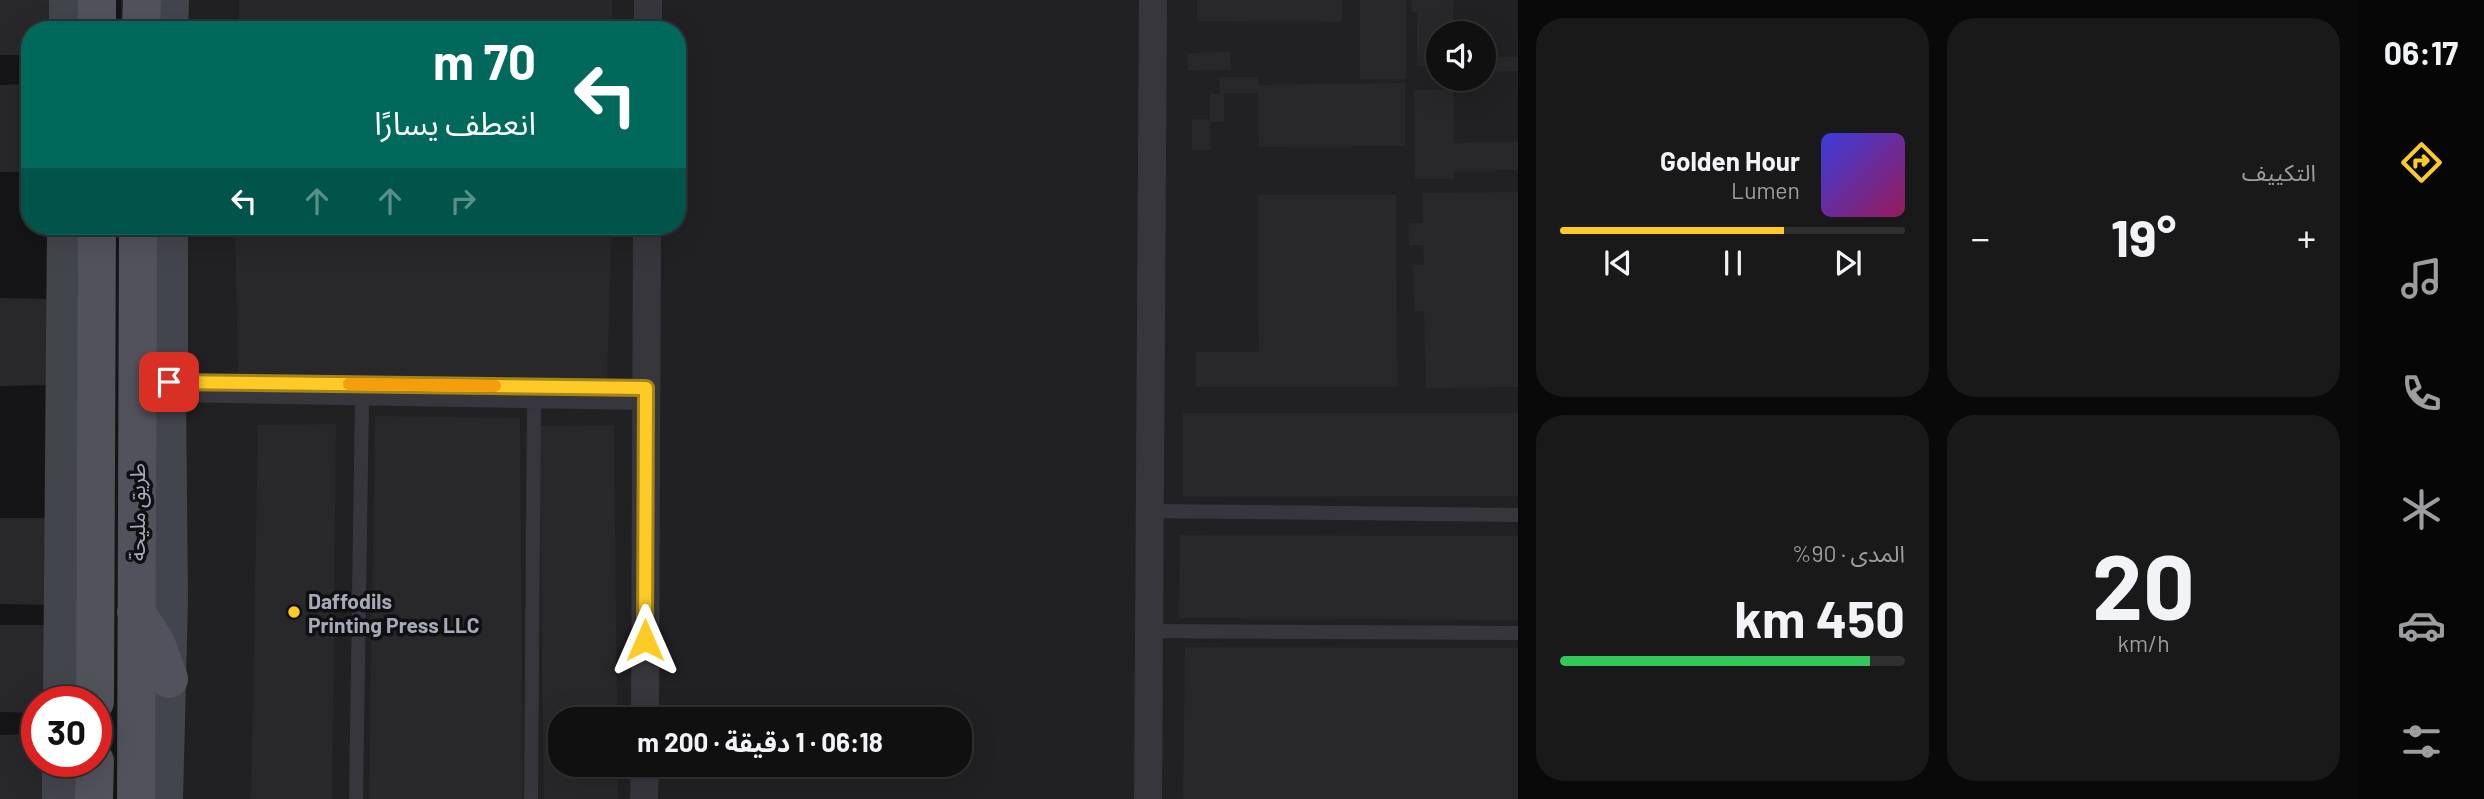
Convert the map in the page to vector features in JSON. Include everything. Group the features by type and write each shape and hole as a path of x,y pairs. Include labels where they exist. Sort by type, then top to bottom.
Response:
{"main road":[{"path":"97,0 97,21"},
{"path":"141,21 142,0"},
{"name":"طريق مليحة","path":"95,686 97,235"},
{"name":"طريق مليحة","path":"136,799 138,235"},
{"path":"135,611 156,643 169,679"},
{"path":"94,799 95,777"}],"street":[{"path":"68,0 68,21"},
{"path":"169,21 170,0"},
{"path":"648,0 648,21"},
{"path":"1148,799 1153,0"},
{"path":"62,686 66,235"},
{"path":"164,799 169,679 169,235"},
{"path":"645,707 647,235"},
{"path":"61,777 61,799"},
{"path":"645,777 645,799"}],"lane":[{"path":"168,389 646,395"},
{"path":"168,389 362,398 534,401 646,395"},
{"path":"356,799 362,398"},
{"path":"531,799 534,401"},
{"path":"1150,511 1518,515"},
{"path":"1149,631 1518,633"}],"shaded area":[{"path":"121,0 1518,0 1518,799 119,799 122,235 686,235 686,21 121,21"}],"building":[{"path":"0,0 55,0 55,21 21,21 21,55 0,55"},
{"path":"239,0 612,0 612,21 239,21"},
{"path":"1197,0 1342,0 1342,22 1197,21"},
{"path":"1360,0 1406,0 1406,79 1360,79"},
{"path":"1411,0 1453,0 1453,21 1426,21 1426,66 1417,66 1417,12 1412,12"},
{"path":"1230,52 1231,70 1188,71 1187,53"},
{"path":"1496,57 1518,57 1518,71 1496,72"},
{"path":"1219,77 1258,77 1258,85 1405,83 1405,146 1259,147 1258,93 1224,93 1224,122 1210,122 1211,150 1192,150 1192,119 1210,119 1210,94 1220,94"},
{"path":"21,84 21,172 0,172 0,85"},
{"path":"1414,90 1453,91 1454,143 1518,142 1518,170 1454,171 1454,179 1415,179"},
{"path":"1518,192 1518,387 1426,388 1424,311 1414,311 1413,265 1424,265 1423,245 1409,245 1408,223 1423,223 1422,193"},
{"path":"1258,195 1396,195 1397,387 1196,387 1196,352 1259,352"},
{"path":"235,235 612,235 607,380 238,375"},
{"path":"0,298 54,299 58,385 0,386"},
{"path":"1183,413 1518,413 1518,496 1183,497"},
{"path":"375,416 520,418 523,799 369,799"},
{"name":"Daffodils Printing Press LLC","path":"336,424 332,799 251,799 258,425"},
{"path":"614,425 617,707 548,707 548,777 617,777 618,799 544,799 539,426"},
{"path":"0,518 55,518 55,605 0,604"},
{"path":"1180,535 1518,536 1518,620 1179,618"},
{"path":"0,625 56,625 54,686 21,686 21,713 0,712"},
{"path":"1185,647 1518,648 1518,799 1183,799"},
{"path":"21,734 21,777 51,777 51,799 0,799 0,735"}],"slow traffic":[{"path":"349,384 495,386"}],"place":[{"name":"Daffodils Printing Press LLC","path":"294,612"}],"route":[{"path":"169,382 646,388 645,640"}]}
